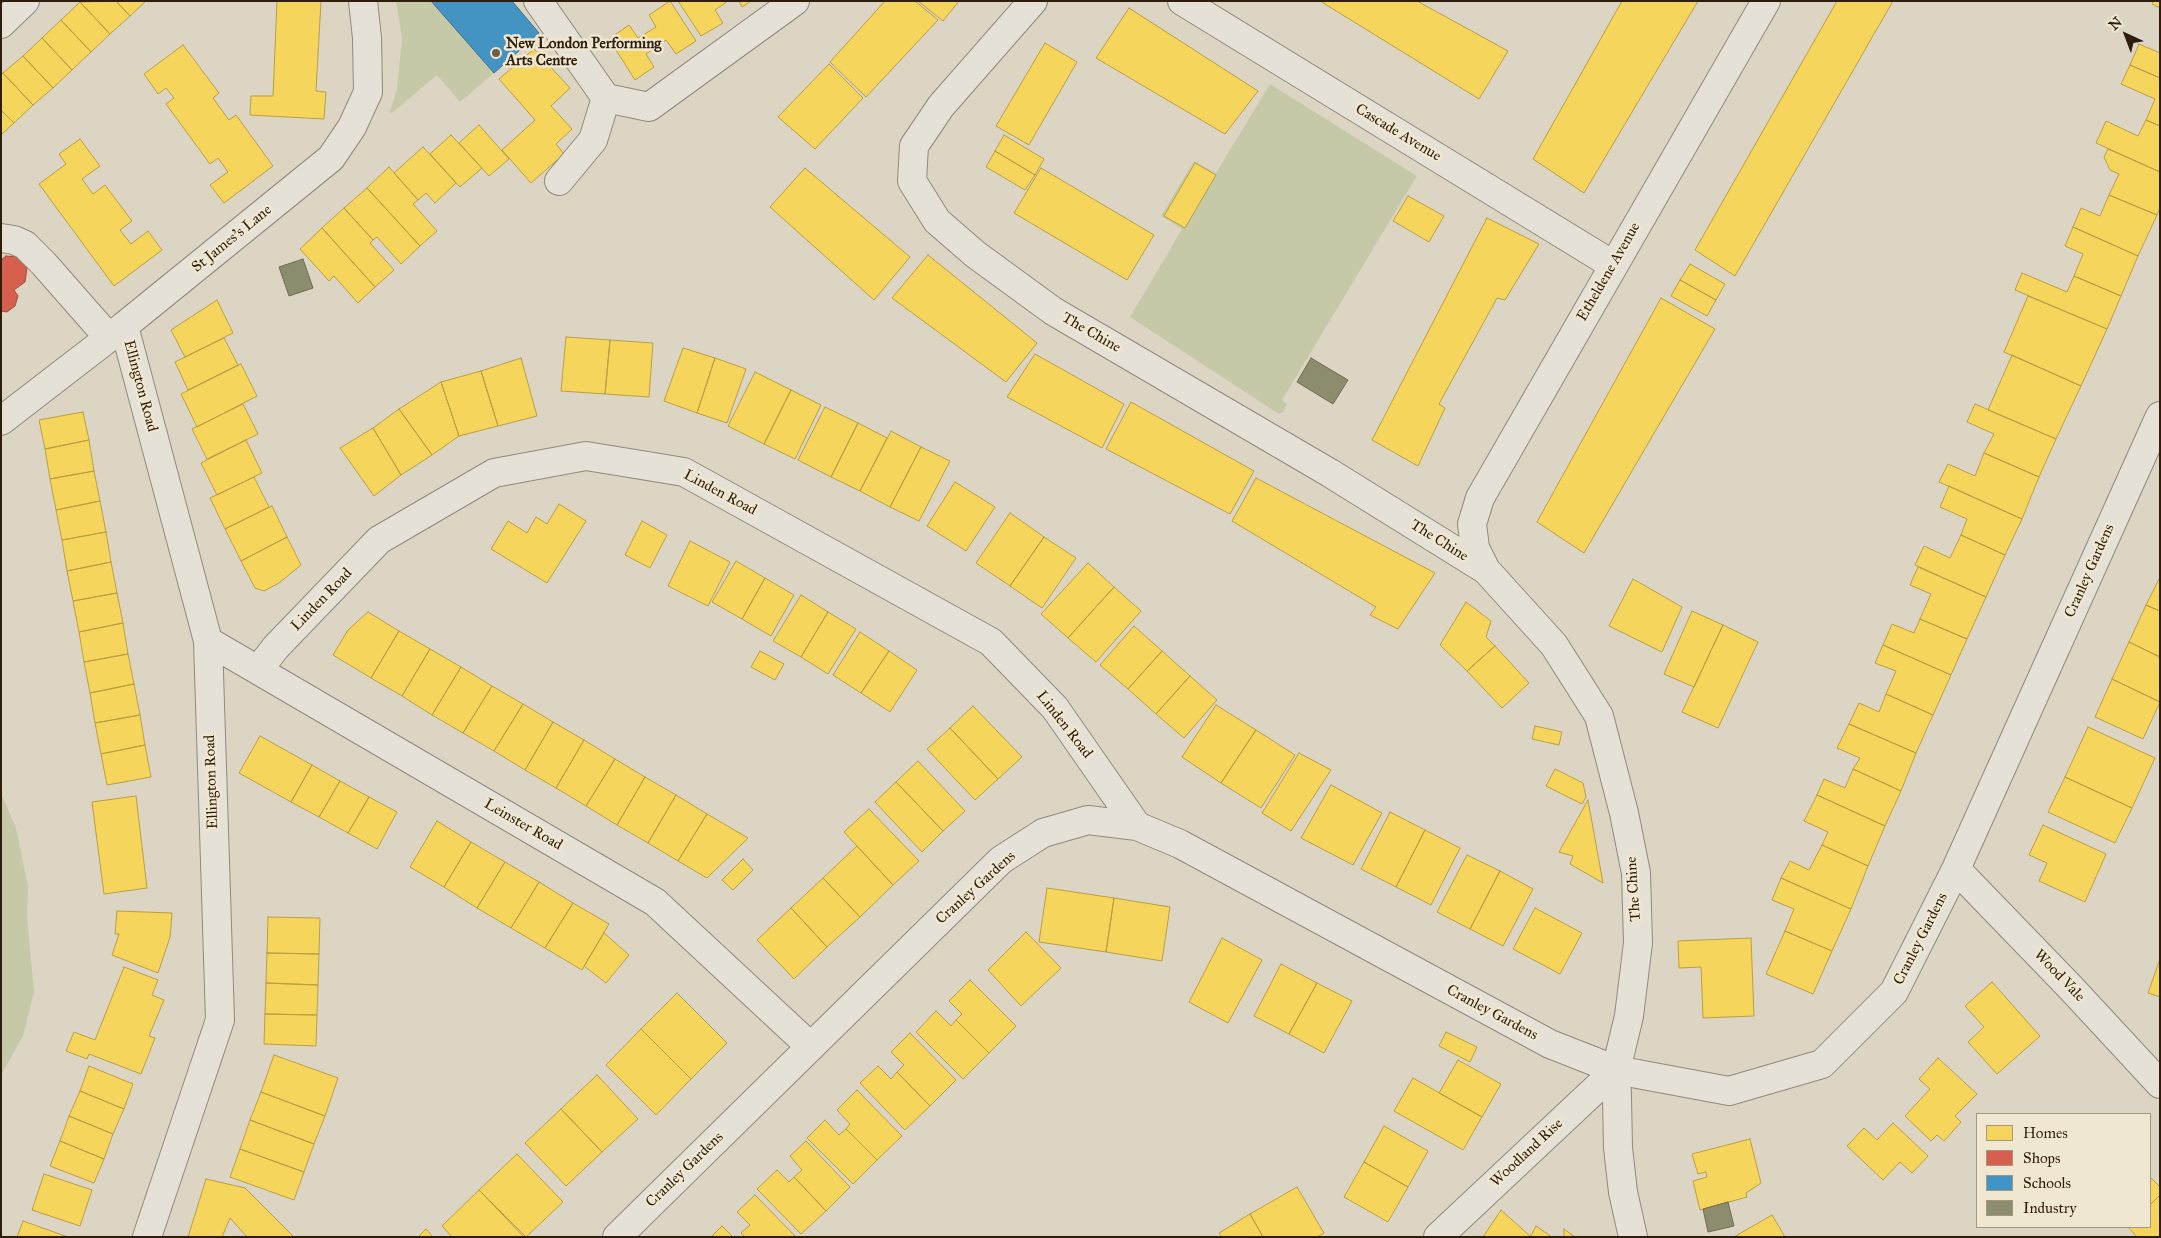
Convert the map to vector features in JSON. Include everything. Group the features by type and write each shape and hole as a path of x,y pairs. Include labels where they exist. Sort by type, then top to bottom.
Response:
{"street":[{"path":"1,24 25,1"},
{"name":"St James's Lane","path":"1,421 116,332 331,158 352,127 368,92 367,38 363,1"},
{"path":"538,1 606,98 649,107 795,1"},
{"name":"The Chine","path":"1033,1 941,106 914,146 912,181 937,221 975,254 1053,312 1480,559 1554,645 1599,716 1622,804 1636,873 1638,943 1629,1016 1616,1070 1618,1148 1623,1192 1633,1237"},
{"name":"Cascade Avenue","path":"1182,1 1613,265"},
{"name":"Etheldene Avenue","path":"1480,559 1472,524 1480,498 1766,1"},
{"path":"559,181 593,140 606,98"},
{"path":"1,238 14,240 25,245 116,332"},
{"name":"Ellington Road","path":"116,332 208,641 220,1020 146,1237"},
{"name":"Cranley Gardens","path":"617,1237 1001,860 1043,833 1088,820 1137,826 1180,844 1550,1044 1616,1070 1729,1091 1822,1064 1894,992 1956,869 2160,416"},
{"name":"Linden Road","path":"258,670 276,647 379,540 494,473 586,456 684,472 991,642 1055,708 1137,826"},
{"name":"Leinster Road","path":"208,641 655,902 811,1047"},
{"name":"Wood Vale","path":"1956,869 2071,988 2160,1084"},
{"name":"Woodland Rise","path":"1438,1237 1616,1070"}],"green space":[{"path":"396,1 431,1 494,73 460,102 437,75 392,113 390,112 397,89 402,38"},
{"path":"1270,84 1417,176 1282,400 1287,404 1283,412 1279,414 1130,317 1182,229 1161,216 1194,161 1216,173"},
{"path":"1,793 16,828 28,886 27,917 34,992 23,1036 1,1075"}],"building: Homes":[{"path":"116,1 146,1 130,16"},
{"path":"116,1 130,16 110,34 80,2"},
{"path":"277,1 321,1 316,91 326,92 324,119 250,115 251,96 273,96"},
{"path":"670,1 696,41 676,54 666,40 646,54 654,67 635,80 609,39 629,25 638,38 656,27 649,15"},
{"path":"678,1 728,1 715,10 723,23 701,36"},
{"path":"739,1 751,1 742,7"},
{"path":"885,1 915,1 938,20 866,97 830,62"},
{"path":"918,1 959,1 943,21"},
{"path":"1320,1 1417,1 1508,51 1479,99"},
{"path":"1622,1 1698,1 1584,193 1533,159"},
{"path":"1837,1 1893,1 1735,276 1695,250"},
{"path":"2153,1 2160,1 2160,8 2152,4"},
{"path":"80,2 110,34 91,52 61,20"},
{"path":"1129,8 1258,91 1225,134 1096,58"},
{"path":"61,20 91,52 72,70 42,38"},
{"path":"42,38 72,70 53,88 23,56"},
{"path":"1045,43 1077,62 1029,145 996,126"},
{"path":"2139,44 2160,53 2160,78 2130,65"},
{"path":"183,45 219,93 213,98 229,120 236,115 273,166 224,203 210,185 228,172 218,158 210,164 166,104 174,98 166,88 158,94 144,74"},
{"path":"534,49 570,88 551,106 572,129 556,144 564,154 531,183 502,150 535,120 499,79"},
{"path":"23,56 53,88 33,105 3,73"},
{"path":"829,64 863,98 815,149 778,117"},
{"path":"2130,65 2160,78 2160,126 2146,120 2155,99 2121,84"},
{"path":"3,73 33,105 14,123 1,110 1,75"},
{"path":"1,110 14,123 1,135"},
{"path":"2146,120 2160,126 2160,172 2096,143 2106,121 2138,136"},
{"path":"479,125 509,159 489,176 459,143"},
{"path":"451,135 482,168 460,187 430,154"},
{"path":"1004,135 1044,159 1035,175 995,151"},
{"path":"80,139 100,166 82,179 93,194 105,185 132,221 120,230 131,244 148,231 162,250 114,286 39,184 66,164 59,154"},
{"path":"423,147 456,183 435,203 426,193 418,200 394,173"},
{"path":"2108,149 2160,172 2160,208 2157,215 2109,195 2119,174 2110,170 2104,157"},
{"path":"995,151 1035,175 1025,190 986,167"},
{"path":"1195,163 1216,175 1185,228 1164,216"},
{"path":"389,167 418,200 413,204 437,231 420,246 367,188"},
{"path":"805,168 910,257 874,300 770,207"},
{"path":"1041,168 1154,235 1127,280 1014,213"},
{"path":"367,188 420,246 401,264 377,237 373,240 344,208"},
{"path":"2109,195 2157,215 2138,256 2073,227 2081,208 2100,216"},
{"path":"1408,196 1444,216 1429,242 1393,221"},
{"path":"344,208 373,240 370,243 394,270 375,287 322,228"},
{"path":"1487,218 1539,244 1505,300 1497,298 1439,404 1445,408 1418,466 1372,440"},
{"path":"2073,227 2138,256 2121,296 2074,276 2083,254 2065,246"},
{"path":"322,228 375,287 358,303 334,276 329,281 300,249"},
{"path":"928,255 1037,343 1006,382 892,298"},
{"path":"1690,264 1725,284 1716,300 1680,280"},
{"path":"2022,273 2067,292 2074,276 2121,296 2107,329 2015,290"},
{"path":"1680,280 1716,300 1707,316 1671,296"},
{"path":"2028,296 2107,329 2081,386 2004,352"},
{"path":"1661,298 1715,329 1584,553 1537,522"},
{"path":"217,300 233,333 185,357 171,330"},
{"path":"566,337 610,340 605,394 561,391"},
{"path":"224,338 238,365 188,390 175,362"},
{"path":"610,340 653,343 649,397 605,394"},
{"path":"683,348 715,358 697,413 664,401"},
{"path":"1035,354 1124,404 1102,448 1007,397"},
{"path":"2012,355 2081,386 2056,439 1988,410"},
{"path":"521,358 537,416 498,426 481,371"},
{"path":"715,358 746,369 727,423 697,413"},
{"path":"241,364 257,396 197,427 181,394"},
{"path":"481,371 498,426 459,436 441,382"},
{"path":"755,372 791,390 764,444 728,426"},
{"path":"441,382 459,436 432,455 399,409"},
{"path":"791,390 821,405 795,459 764,444"},
{"path":"1131,402 1254,471 1230,514 1106,449"},
{"path":"243,404 258,434 207,459 192,429"},
{"path":"1975,404 2056,439 2039,477 1984,453 1994,434 1967,422"},
{"path":"825,407 858,423 831,477 798,460"},
{"path":"399,409 432,455 401,475 373,428"},
{"path":"83,412 89,440 45,449 39,420"},
{"path":"858,423 887,438 860,491 831,477"},
{"path":"373,428 401,475 374,496 340,448"},
{"path":"891,431 921,447 890,507 860,491"},
{"path":"89,440 94,471 50,479 45,449"},
{"path":"246,440 262,473 217,495 201,463"},
{"path":"921,447 950,461 919,521 890,507"},
{"path":"1984,453 2039,477 2022,519 1939,482 1948,464 1975,476"},
{"path":"94,471 100,501 56,510 50,479"},
{"path":"254,477 269,507 225,529 210,498"},
{"path":"1256,478 1435,573 1398,629 1370,615 1376,607 1232,521"},
{"path":"955,482 995,507 966,551 927,526"},
{"path":"1949,486 2022,519 2005,555 1961,535 1967,519 1940,507"},
{"path":"100,501 106,532 62,540 56,510"},
{"path":"559,504 586,521 547,583 491,549 508,521 527,533 536,517 547,524"},
{"path":"272,506 287,537 241,561 225,529"},
{"path":"1010,513 1044,537 1010,586 976,563"},
{"path":"642,521 667,535 650,568 625,555"},
{"path":"106,532 111,562 67,571 62,540"},
{"path":"1961,535 2005,555 1986,597 1915,565 1924,546 1950,558"},
{"path":"287,537 301,565 279,583 264,591 255,588 241,561"},
{"path":"1044,537 1076,558 1042,608 1010,586"},
{"path":"690,541 730,562 708,606 668,586"},
{"path":"736,561 765,578 742,619 712,602"},
{"path":"111,562 117,593 73,601 67,571"},
{"path":"1088,563 1114,587 1068,638 1041,614"},
{"path":"1918,567 1986,597 1967,639 1920,619 1931,594 1910,585"},
{"path":"2160,577 2160,611 2146,605"},
{"path":"765,578 794,595 771,636 742,619"},
{"path":"1633,579 1682,607 1662,652 1609,626"},
{"path":"1114,587 1141,611 1096,662 1068,638"},
{"path":"117,593 123,623 79,632 73,601"},
{"path":"801,595 828,612 801,657 773,641"},
{"path":"1466,602 1491,621 1486,637 1495,646 1467,671 1440,645"},
{"path":"2146,605 2160,611 2160,657 2129,642"},
{"path":"1692,611 1723,625 1694,687 1664,674"},
{"path":"368,612 399,631 371,678 333,655 348,630"},
{"path":"828,612 856,629 828,674 801,657"},
{"path":"1920,619 1967,639 1951,675 1883,645 1892,624 1914,633"},
{"path":"123,623 128,654 84,662 79,632"},
{"path":"1723,625 1758,642 1718,728 1682,712"},
{"path":"1134,626 1162,651 1128,689 1100,665"},
{"path":"399,631 430,649 402,696 371,678"},
{"path":"860,632 889,651 861,693 833,675"},
{"path":"2129,642 2160,657 2160,702 2112,679"},
{"path":"1883,645 1951,675 1933,715 1886,694 1896,671 1875,663"},
{"path":"1495,646 1529,683 1502,708 1467,671"},
{"path":"430,649 461,667 432,715 402,696"},
{"path":"760,651 784,664 775,680 751,667"},
{"path":"889,651 917,670 890,712 861,693"},
{"path":"1162,651 1190,676 1156,714 1128,689"},
{"path":"128,654 134,684 90,693 84,662"},
{"path":"461,667 492,686 463,733 432,715"},
{"path":"1190,676 1217,700 1184,738 1156,714"},
{"path":"2112,679 2160,702 2143,739 2095,717"},
{"path":"134,684 140,715 95,723 90,693"},
{"path":"492,686 523,704 494,751 463,733"},
{"path":"1886,694 1933,715 1916,753 1849,724 1859,703 1879,712"},
{"path":"523,704 553,722 525,770 494,751"},
{"path":"1216,705 1256,730 1221,783 1182,757"},
{"path":"973,706 1022,757 998,779 950,728"},
{"path":"140,715 145,745 101,754 95,723"},
{"path":"553,722 584,740 556,788 525,770"},
{"path":"1849,724 1916,753 1901,791 1853,769 1860,758 1837,748"},
{"path":"1535,726 1562,732 1559,745 1532,739"},
{"path":"2088,727 2155,758 2132,808 2065,777"},
{"path":"950,728 998,779 975,800 927,749"},
{"path":"1256,730 1295,755 1261,808 1221,783"},
{"path":"260,736 312,765 291,802 239,773"},
{"path":"584,740 615,759 586,806 556,788"},
{"path":"145,745 151,777 107,785 101,754"},
{"path":"1299,753 1331,770 1291,831 1262,813"},
{"path":"615,759 645,777 617,825 586,806"},
{"path":"918,761 965,811 943,831 896,782"},
{"path":"312,765 340,781 319,817 291,802"},
{"path":"1555,769 1583,783 1586,797 1582,804 1546,786"},
{"path":"1853,769 1901,791 1885,826 1817,795 1824,779 1845,788"},
{"path":"645,777 676,795 648,843 617,825"},
{"path":"2065,777 2132,808 2115,843 2048,812"},
{"path":"340,781 369,797 348,833 319,817"},
{"path":"896,782 943,831 922,852 875,802"},
{"path":"1331,785 1382,813 1353,865 1301,838"},
{"path":"676,795 707,814 678,861 648,843"},
{"path":"1817,795 1885,826 1868,866 1822,845 1828,832 1804,821"},
{"path":"136,796 147,888 104,894 92,802"},
{"path":"369,797 397,812 377,849 348,833"},
{"path":"1588,800 1603,883 1570,864 1573,856 1559,852"},
{"path":"869,809 919,861 893,885 844,832"},
{"path":"1390,812 1425,830 1396,887 1361,869"},
{"path":"707,814 748,838 707,878 678,861"},
{"path":"437,821 471,842 444,887 410,867"},
{"path":"2043,825 2106,854 2085,902 2039,881 2047,863 2029,855"},
{"path":"1425,830 1460,848 1431,905 1396,887"},
{"path":"471,842 505,862 477,908 444,887"},
{"path":"1822,845 1868,866 1851,909 1781,878 1790,861 1809,870"},
{"path":"857,846 893,885 860,917 823,878"},
{"path":"1467,855 1500,871 1470,929 1437,912"},
{"path":"743,859 753,870 733,890 722,880"},
{"path":"505,862 539,882 511,928 477,908"},
{"path":"1500,871 1533,889 1503,946 1470,929"},
{"path":"823,878 860,917 827,947 791,908"},
{"path":"1781,878 1851,909 1832,951 1785,931 1794,909 1772,900"},
{"path":"539,882 573,903 545,948 511,928"},
{"path":"1047,888 1114,898 1106,952 1039,942"},
{"path":"1114,898 1170,907 1162,961 1106,952"},
{"path":"573,903 609,924 582,970 545,948"},
{"path":"791,908 827,947 794,979 757,940"},
{"path":"1535,908 1582,933 1560,974 1513,949"},
{"path":"117,911 172,913 170,937 158,973 112,955 119,934 115,934"},
{"path":"268,917 320,918 319,954 267,953"},
{"path":"1785,931 1832,951 1813,994 1766,974"},
{"path":"1026,932 1061,968 1021,1006 988,970"},
{"path":"604,933 629,955 606,983 584,966"},
{"path":"1222,938 1262,960 1228,1023 1189,1002"},
{"path":"1751,938 1754,1016 1703,1018 1701,967 1679,968 1678,941"},
{"path":"267,953 319,954 318,985 266,983"},
{"path":"2160,959 2160,997 2148,993"},
{"path":"1281,964 1317,983 1289,1034 1254,1016"},
{"path":"124,967 158,980 152,995 164,1000 149,1036 155,1038 141,1074 89,1054 87,1059 66,1051 74,1032 95,1040"},
{"path":"970,980 1016,1026 989,1053 956,1020 962,1014 949,1001"},
{"path":"1992,982 2040,1036 1997,1074 1968,1042 1984,1027 1965,1006"},
{"path":"266,983 318,985 317,1015 265,1014"},
{"path":"1317,983 1352,1001 1324,1053 1289,1034"},
{"path":"677,993 727,1043 691,1079 641,1029"},
{"path":"936,1011 951,1026 956,1020 989,1053 963,1079 916,1032"},
{"path":"265,1014 317,1015 316,1046 264,1044"},
{"path":"641,1029 691,1079 656,1115 606,1065"},
{"path":"1446,1032 1477,1047 1470,1062 1439,1046"},
{"path":"910,1033 956,1080 930,1106 897,1072 904,1065 891,1052"},
{"path":"274,1055 338,1078 325,1116 261,1092"},
{"path":"1938,1058 1977,1094 1955,1116 1961,1122 1944,1141 1937,1135 1931,1141 1905,1116 1930,1089 1919,1079"},
{"path":"1458,1060 1501,1084 1482,1117 1439,1093"},
{"path":"89,1066 133,1084 124,1109 80,1091"},
{"path":"878,1066 891,1079 897,1072 930,1106 905,1130 860,1083"},
{"path":"597,1075 638,1119 602,1152 561,1109"},
{"path":"1413,1078 1482,1117 1463,1150 1394,1111"},
{"path":"857,1090 902,1136 877,1160 846,1129 850,1124 837,1110"},
{"path":"80,1091 124,1109 113,1134 69,1116"},
{"path":"261,1092 325,1116 314,1144 250,1120"},
{"path":"561,1109 602,1152 566,1186 525,1143"},
{"path":"69,1116 113,1134 104,1159 60,1141"},
{"path":"250,1120 314,1144 304,1172 240,1149"},
{"path":"825,1120 839,1135 846,1129 877,1160 853,1184 807,1138"},
{"path":"1893,1123 1928,1156 1912,1173 1900,1162 1883,1180 1847,1146 1864,1128 1877,1140"},
{"path":"1384,1126 1428,1151 1408,1187 1364,1162"},
{"path":"1750,1139 1761,1183 1746,1193 1747,1197 1700,1210 1693,1181 1707,1177 1706,1172 1698,1174 1692,1154"},
{"path":"60,1141 104,1159 94,1183 50,1166"},
{"path":"806,1141 850,1187 826,1211 794,1177 802,1170 790,1156"},
{"path":"240,1149 304,1172 294,1200 230,1177"},
{"path":"517,1154 563,1202 526,1237 479,1190"},
{"path":"1364,1162 1408,1187 1388,1222 1344,1197"},
{"path":"777,1170 789,1182 794,1177 826,1211 801,1234 757,1189"},
{"path":"44,1174 92,1190 80,1226 32,1210"},
{"path":"2151,1178 2160,1187 2160,1195 2151,1204"},
{"path":"206,1179 245,1188 294,1237 247,1237 230,1218 222,1237 188,1237"},
{"path":"1297,1187 1324,1233 1317,1237 1263,1237 1250,1214"},
{"path":"479,1190 524,1237 452,1237 442,1226"},
{"path":"755,1195 796,1237 745,1237 741,1233 750,1225 737,1212"},
{"path":"2160,1195 2160,1237 2137,1237 2129,1228 2151,1228 2151,1204"},
{"path":"1501,1210 1530,1236 1530,1237 1483,1237"},
{"path":"1250,1214 1263,1237 1222,1237 1219,1233"},
{"path":"1772,1215 1785,1237 1734,1237"},
{"path":"23,1221 68,1237 17,1237"},
{"path":"722,1226 733,1237 711,1237"},
{"path":"1536,1226 1552,1237 1530,1237"},
{"path":"426,1229 433,1237 418,1237"},
{"path":"1564,1229 1575,1237 1564,1237"}],"building: Shops":[{"path":"6,256 18,257 27,268 25,282 14,290 18,296 15,306 7,312 1,311 1,260"}],"building: Schools":[{"name":"New London Performing Arts Centre","path":"431,1 512,1 539,33 494,73"}],"building: Industry":[{"path":"303,259 313,288 289,296 279,267"},
{"path":"1311,358 1348,380 1333,404 1297,382"},
{"path":"1728,1202 1734,1226 1708,1232 1703,1209"}],"place":[{"name":"New London Performing Arts Centre","path":"496,53"}]}
